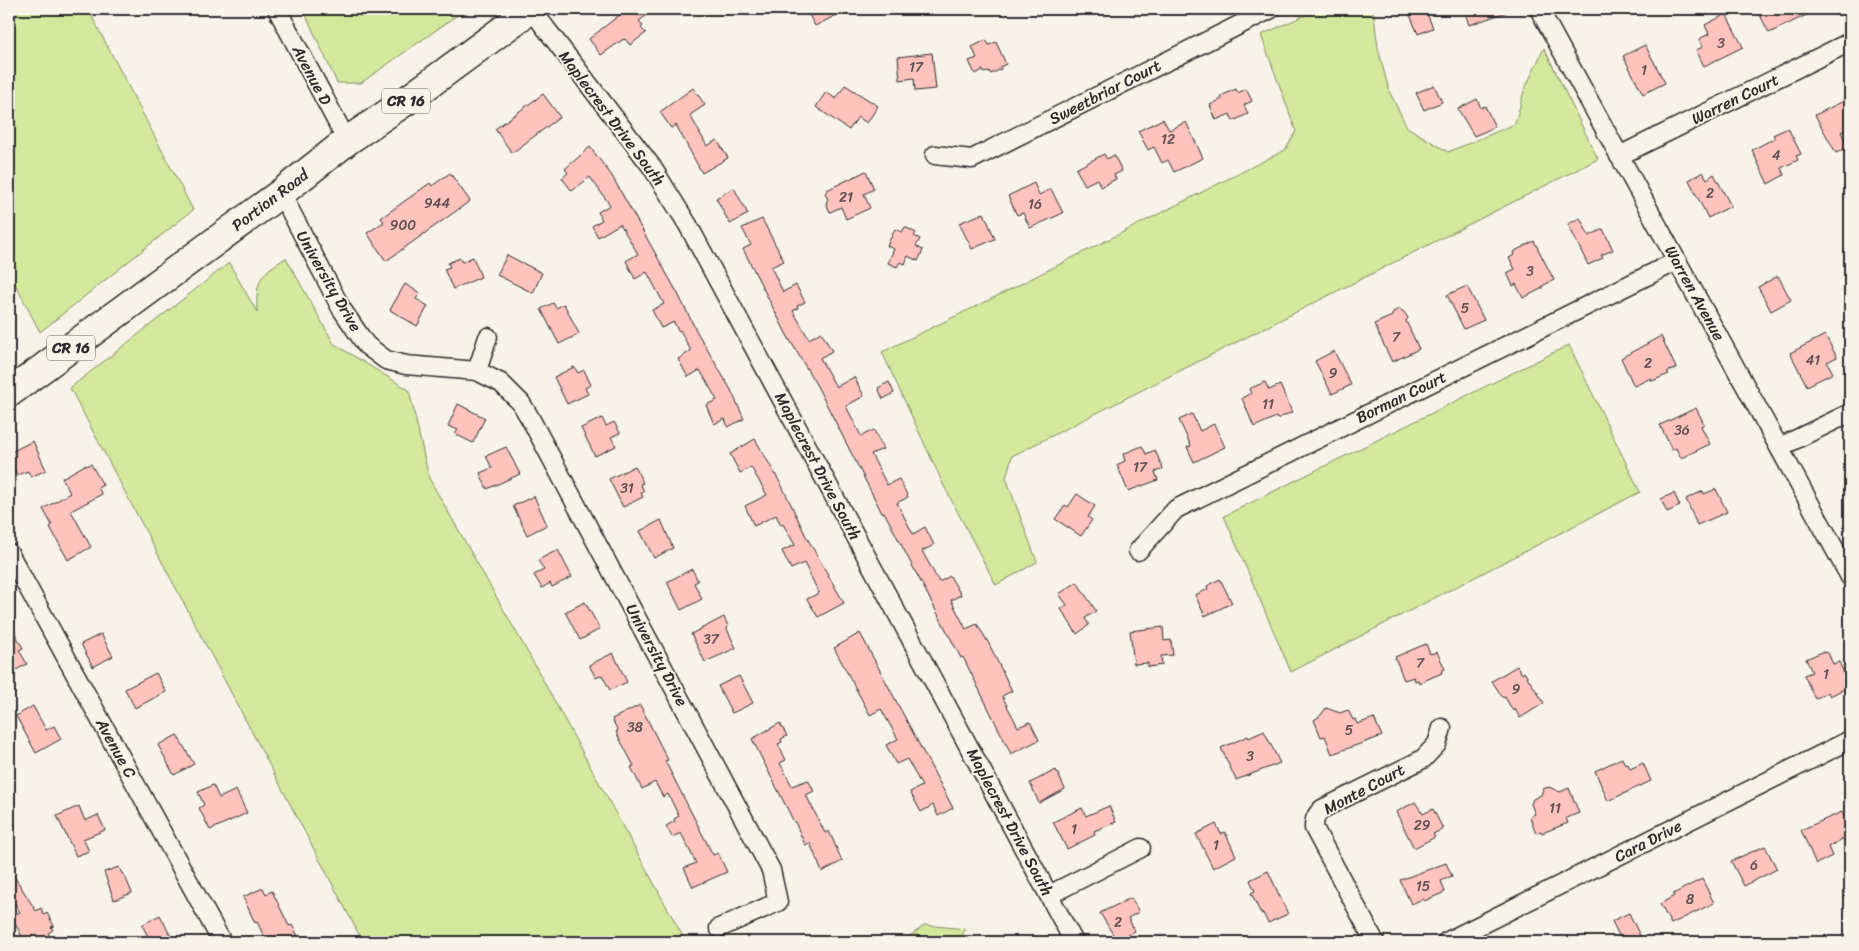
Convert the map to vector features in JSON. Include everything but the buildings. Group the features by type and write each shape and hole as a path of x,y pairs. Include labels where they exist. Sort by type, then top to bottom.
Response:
{"main road":[{"name":"Portion Road","path":"9,393 347,142 531,9"}],"street":[{"name":"Avenue D","path":"277,9 347,142"},
{"name":"Maplecrest Drive South","path":"531,9 652,167 688,225 1074,942"},
{"name":"Sweetbriar Court","path":"935,156 972,159 1271,9"},
{"name":"Warren Avenue","path":"1539,9 1850,577"},
{"name":"Warren Court","path":"1619,156 1850,42"},
{"name":"University Drive","path":"280,193 341,308 366,344 386,360 406,365 477,371 501,383 520,403 530,418 771,870 778,902 719,928"},
{"name":"Borman Court","path":"1138,550 1176,509 1677,261"},
{"path":"477,371 488,337"},
{"path":"1780,447 1850,413"},
{"name":"Avenue C","path":"9,553 222,942"},
{"name":"Monte Court","path":"1375,942 1314,828 1317,814 1322,809 1423,759 1437,744 1442,728"},
{"name":"Cara Drive","path":"1446,942 1850,740"},
{"path":"1049,895 1141,848"}],"green space":[{"path":"9,9 88,9 193,210 40,332 9,272"},
{"path":"303,9 466,9 361,83 337,83"},
{"path":"1319,9 1373,9 1378,48 1389,91 1407,127 1448,152 1515,124 1524,91 1544,48 1598,159 1012,456 1006,478 1037,562 996,585 944,486 882,352 1285,150 1296,131 1261,35"},
{"path":"286,258 334,344 409,390 429,478 532,660 686,942 363,942 70,388 229,263 257,312 257,292 261,279 270,269"},
{"path":"1569,345 1640,492 1291,672 1224,516"},
{"path":"925,925 966,929 957,942 902,942"}]}
